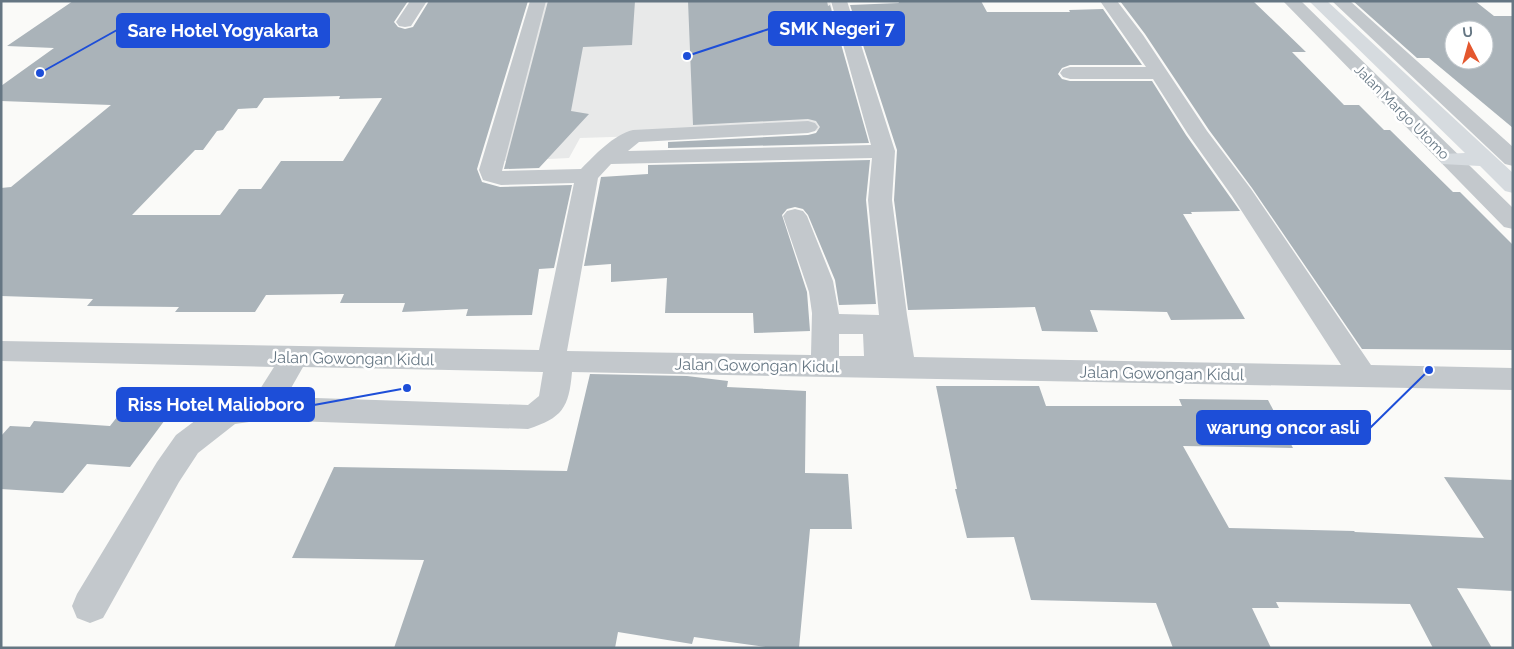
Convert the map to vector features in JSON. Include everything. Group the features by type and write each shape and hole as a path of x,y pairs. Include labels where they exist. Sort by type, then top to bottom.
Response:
{"main road":[{"name":"Jalan Margo Utomo","path":"1317,1 1513,186"},
{"path":"1321,32 1349,32"},
{"path":"1378,88 1410,88"},
{"path":"1450,159 1485,160"}],"street":[{"path":"405,22 418,1"},
{"path":"538,1 490,170 491,174 494,177 501,178 587,176"},
{"path":"840,1 884,151 880,200 893,315 891,368"},
{"path":"1108,1 1199,134 1243,194 1363,376"},
{"name":"Jalan Margo Utomo","path":"1291,1 1513,222"},
{"path":"1340,1 1513,159"},
{"path":"1070,73 1159,73"},
{"path":"90,606 168,472 187,444 226,413 264,408 528,416 542,414 550,407 555,394 555,361 587,176 605,158 633,136 808,128"},
{"path":"605,158 884,151"},
{"path":"1485,160 1513,159"},
{"path":"795,216 820,282 825,308 825,366"},
{"path":"825,324 876,324 891,368"},
{"name":"Jalan Gowongan Kidul","path":"1,351 1513,379"},
{"path":"264,408 294,357"}],"shaded area":[{"path":"544,1 830,1 862,129 580,138 569,158 498,160"}],"building":[{"path":"73,1 408,1 394,22 398,27 405,29 413,27 429,1 528,1 477,169 482,182 500,187 572,185 554,268 539,269 532,315 466,316 468,309 402,312 405,303 340,303 344,294 266,295 255,312 175,312 179,307 87,306 93,299 1,296 1,188 11,187 111,105 1,101 1,86 54,48 7,46","holes":["340,96 339,99 382,98 343,161 281,161 261,189 239,189 220,215 132,215 195,150 203,150 217,131 223,130 238,109 257,108 264,98"]},
{"path":"548,1 635,1 632,45 583,47 571,111 589,114 539,168 504,169"},
{"path":"688,1 827,1 828,6 830,5 869,143 668,148 668,142 808,135 816,133 820,127 816,121 808,119 693,125"},
{"path":"898,1 981,1 987,12 1070,12 1069,10 1103,9 1142,65 1070,65 1062,68 1058,74 1062,79 1070,81 1152,81 1186,135 1240,211 1191,212 1192,214 1183,214 1245,319 1171,320 1167,312 1090,310 1098,332 1042,331 1035,307 908,310 894,200 897,150 850,5 899,3"},
{"path":"1120,1 1253,1 1306,52 1292,52 1344,105 1359,105 1384,130 1390,130 1453,192 1460,192 1513,245 1513,350 1362,349 1252,188 1209,130 1145,34"},
{"path":"1353,1 1475,1 1494,16 1513,16 1513,128 1429,58 1417,58"},
{"path":"870,160 866,200 876,304 839,305 835,280 808,215 803,209 795,207 787,209 782,215 807,292 810,331 754,333 753,313 665,313 667,278 611,282 611,264 584,266 601,177 648,174 648,165"},
{"path":"590,374 687,376 728,381 727,387 806,391 805,473 848,474 852,529 810,529 799,648 773,648 694,637 692,644 618,632 615,648 394,648 424,560 292,558 334,467 567,471"},
{"path":"936,386 1039,386 1046,406 1182,406 1179,399 1268,400 1293,448 1183,446 1229,528 1354,531 1484,538 1444,477 1513,480 1513,591 1457,588 1492,648 1433,648 1410,604 1276,602 1279,608 1252,608 1271,648 1173,648 1156,603 1031,600 1014,537 967,538 955,489 957,489"},
{"path":"132,398 179,401 130,467 87,464 63,493 1,489 1,436 10,426 30,427 34,421 110,426"}],"place":[{"name":"SMK Negeri 7","path":"687,56"},
{"name":"Sare Hotel Yogyakarta","path":"40,73"},
{"name":"warung oncor asli","path":"1429,370"},
{"name":"Riss Hotel Malioboro","path":"407,388"}]}
